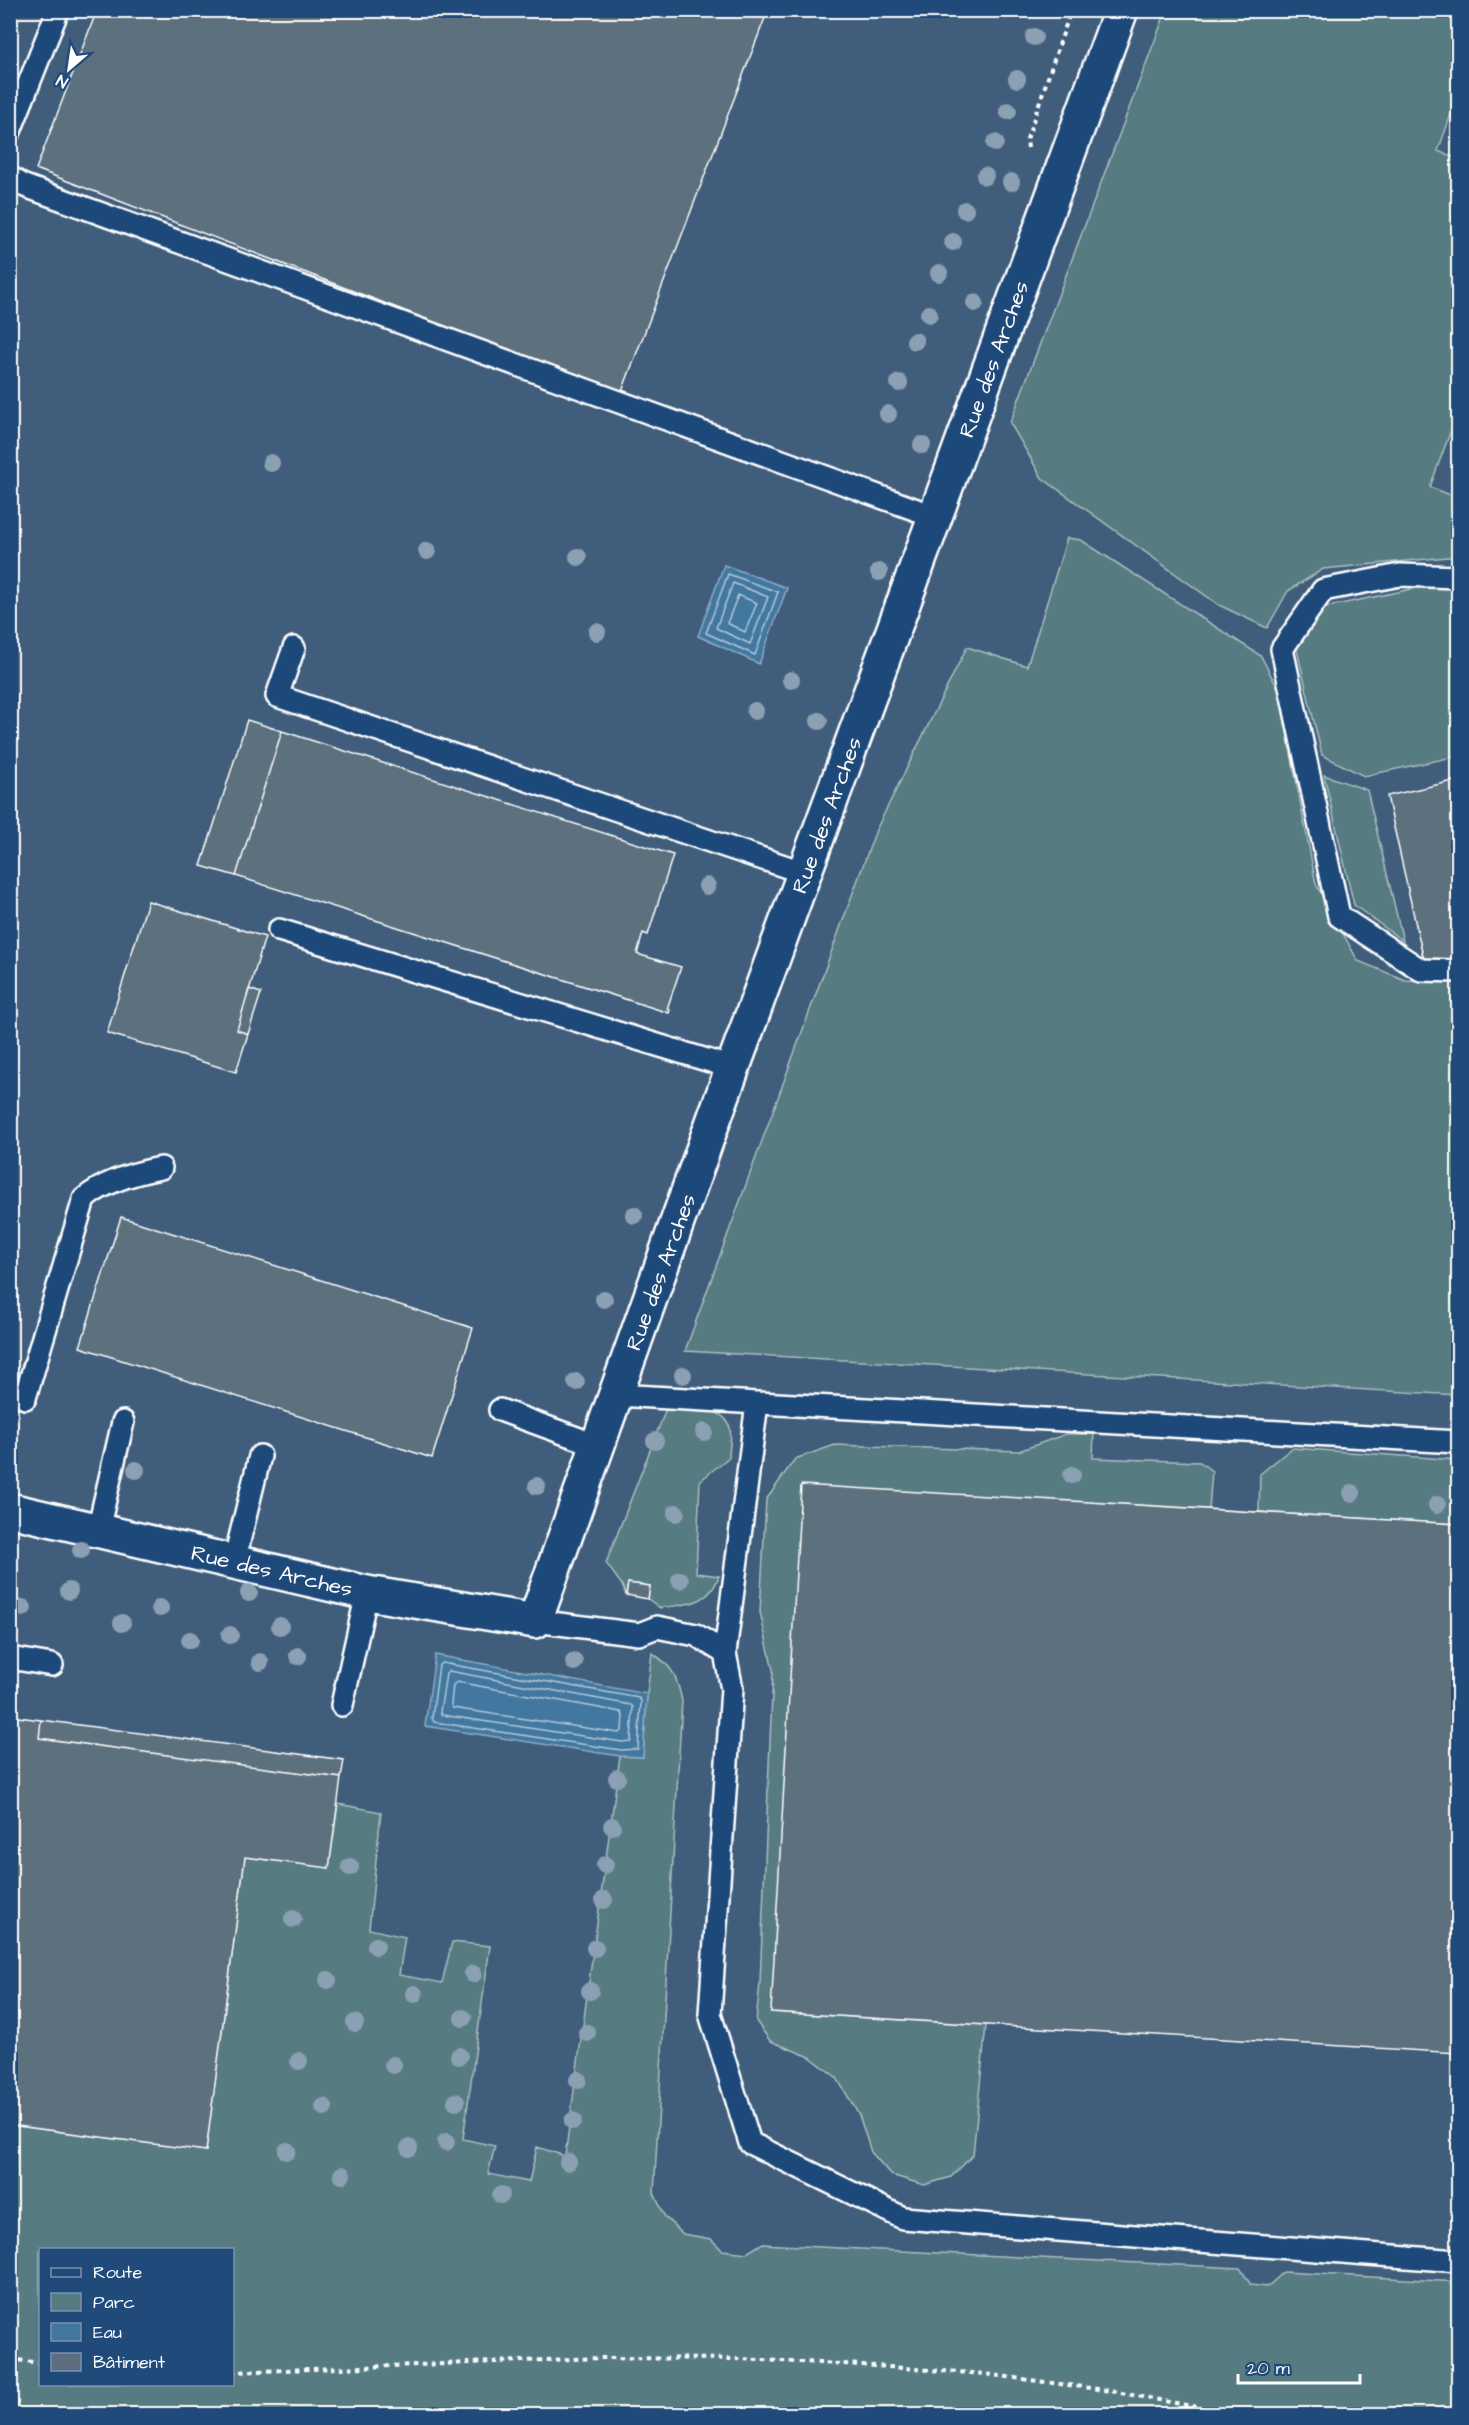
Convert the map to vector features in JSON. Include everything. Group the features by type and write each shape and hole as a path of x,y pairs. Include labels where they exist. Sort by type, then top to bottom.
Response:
{"street":[{"name":"Rue des Arches","path":"10,1510 367,1593 535,1621 596,1445 733,1068 1121,10"}],"lane":[{"path":"10,131 58,10"},
{"path":"10,177 22,185 936,517"},
{"path":"1458,577 1400,575 1323,590 1282,649 1339,916 1421,970 1458,971"},
{"path":"294,648 277,696 805,873"},
{"path":"279,930 733,1068"},
{"path":"26,1398 84,1199 96,1189 139,1173 161,1168"},
{"path":"616,1395 1458,1442"},
{"path":"757,1403 725,1653 732,1689 710,2014 750,2143 903,2218 1458,2261"},
{"path":"500,1410 596,1445"},
{"path":"98,1530 123,1422"},
{"path":"234,1562 260,1456"},
{"path":"342,1705 367,1593"},
{"name":"Rue des Arches","path":"535,1621 639,1634 657,1627 696,1635 725,1653"},
{"path":"10,1658 52,1665"}],"path":[{"path":"234,2372 600,2358 740,2359 985,2374 1105,2390 1235,2415"},
{"path":"10,2359 39,2363"}],"shaded area":[{"path":"11,11 1458,11 1458,2414 11,2414"}],"green space":[{"path":"1166,11 1458,11 1458,95 1438,151 1458,159 1458,411 1430,487 1458,498 1458,556 1323,569 1288,591 1267,628 1219,605 1042,478 1010,423"},
{"path":"1067,538 1081,540 1261,656 1279,691 1316,884 1358,961 1405,980 1458,983 1458,1395 685,1351 876,830 967,647 1027,666"},
{"path":"1431,585 1458,586 1458,756 1364,776 1322,755 1296,646 1322,608"},
{"path":"1324,775 1367,790 1403,941 1354,905"},
{"path":"666,1409 712,1411 726,1420 731,1435 729,1457 700,1481 696,1573 719,1576 715,1586 710,1593 696,1601 660,1608 648,1599 650,1586 628,1583 626,1595 622,1585 606,1563"},
{"path":"1066,1434 1094,1434 1093,1458 1200,1462 1212,1471 1209,1510 771,2012 986,2025 973,2155 951,2177 924,2185 891,2175 871,2152 859,2115 837,2078 810,2057 770,2041 756,2021 760,1983 773,1670 760,1612 766,1500 795,1459 835,1445 1019,1451"},
{"path":"1292,1448 1458,1460 1458,1524 1259,1512 1260,1474"},
{"path":"652,1653 673,1673 682,1701 654,2193 665,2217 683,2234 711,2239 722,2250 747,2253 761,2244 1240,2268 1251,2285 1267,2287 1284,2272 1458,2282 1458,2414 11,2414 11,2125 206,2151 245,1857 329,1868 338,1804 381,1812 369,1929 405,1937 399,1975 442,1983 452,1942 490,1946 463,2139 495,2146 488,2174 529,2182 537,2147 565,2156 620,1756 643,1757"}],"water":[{"path":"724,565 787,588 759,664 698,636"},
{"path":"435,1655 647,1694 643,1757 620,1756 425,1726"}],"building":[{"path":"97,10 768,10 621,394 36,169"},
{"path":"247,720 282,731 236,876 201,866"},
{"path":"282,731 673,855 648,935 643,933 637,954 681,967 667,1009 670,1010 669,1013 236,876"},
{"path":"1458,780 1458,957 1425,965 1387,796"},
{"path":"148,901 265,937 237,1030 248,1034 236,1072 107,1033"},
{"path":"249,989 261,993 248,1034 237,1030"},
{"path":"121,1217 473,1328 432,1458 80,1347"},
{"path":"801,1485 1458,1524 1458,2053 771,2012"},
{"path":"628,1583 650,1586 648,1599 626,1595"},
{"path":"10,1716 41,1720 39,1738 341,1778 329,1868 245,1857 206,2151 10,2125"},
{"path":"41,1720 344,1760 341,1778 39,1738"}]}
